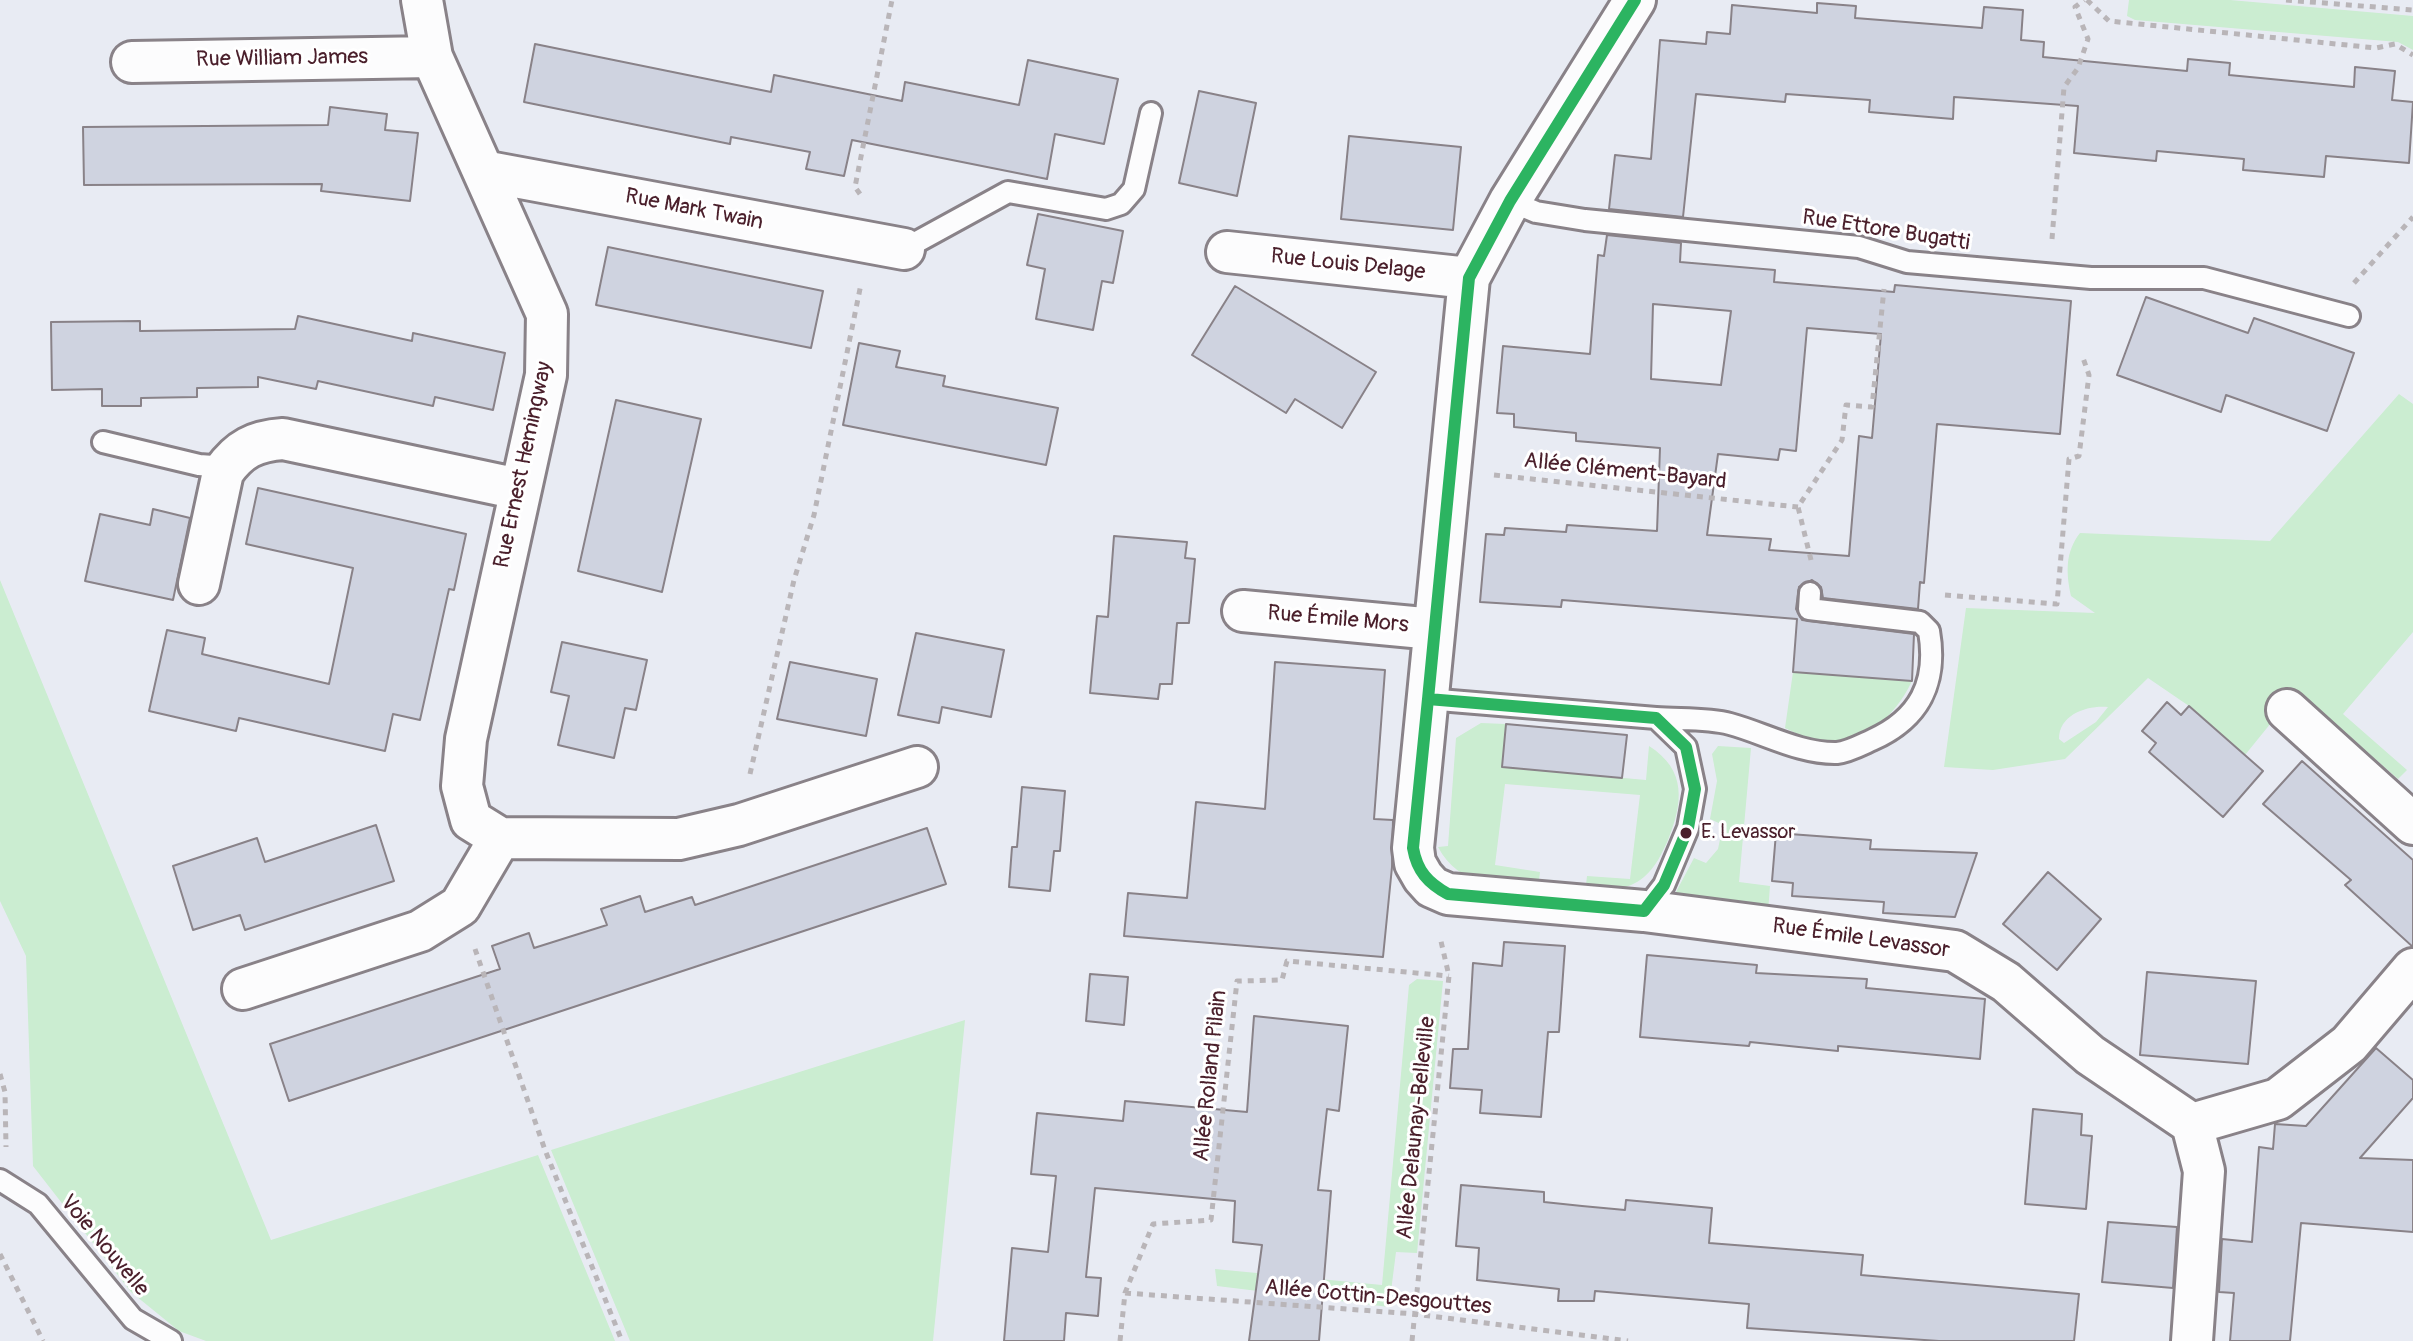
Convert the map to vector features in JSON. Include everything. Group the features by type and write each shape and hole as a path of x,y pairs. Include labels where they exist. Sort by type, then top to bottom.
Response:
{"street":[{"name":"Rue Ernest Hemingway","path":"422,0 432,57 547,314 546,375 466,739 462,786 471,820 500,838"},
{"path":"1427,699 1469,278 1510,201 1635,0"},
{"name":"Rue William James","path":"132,62 432,57"},
{"name":"Rue Mark Twain","path":"483,171 886,246"},
{"name":"Rue Louis Delage","path":"1227,252 1469,278"},
{"path":"199,584 223,472 232,460 254,443 283,439 519,489"},
{"name":"Rue Émile Mors","path":"1243,611 1434,629"},
{"name":"Rue Émile Levassor","path":"1427,699 1415,863 1432,887 1448,894 1644,911 1955,951 1989,970 2090,1055 2192,1124"},
{"path":"2287,710 2413,824"},
{"path":"243,989 420,931 460,906 500,838 642,842 679,839 739,825 917,767"},
{"path":"2192,1341 2204,1171 2192,1124 2278,1099 2349,1044 2413,969"}],"lane":[{"path":"886,246 1008,192 1106,209 1121,204 1134,189 1151,113"},
{"name":"Rue Ettore Bugatti","path":"1510,201 1536,212 1585,220 1859,247 1887,257 2049,276 2204,278 2349,316"},
{"path":"103,442 199,465 213,466 232,460"},
{"path":"1427,699 1727,723 1805,749 1840,753 1892,731 1911,717 1924,694 1930,668 1929,631 1920,622 1809,609 1810,593"},
{"path":"1644,911 1664,885 1676,859 1688,828 1695,789 1686,747 1656,718"},
{"name":"Voie Nouvelle","path":"0,1180 38,1204 133,1319 171,1341"}],"path":[{"path":"739,825 794,580 886,246 868,204 855,187 892,0"},
{"path":"2053,224 2064,87 2078,68 2088,39 2075,7 2086,0 2109,21 2376,48 2395,44 2413,55"},
{"path":"2286,0 2413,10"},
{"path":"2349,316 2355,281 2413,217"},
{"path":"1812,566 1798,507 1842,440 1846,405 1872,407 1887,257"},
{"path":"1942,594 2057,604 2069,459 2079,456 2089,375 2082,355"},
{"name":"Allée Clément-Bayard","path":"1449,472 1798,507"},
{"path":"460,906 545,1150 622,1341"},
{"name":"Allée Delaunay-Belleville","path":"1412,1341 1449,976 1439,933"},
{"name":"Allée Rolland Pilain","path":"1120,1341 1125,1293 1153,1224 1211,1220 1237,981 1282,980 1287,961 1449,976"},
{"path":"0,1074 5,1092 6,1152"},
{"path":"0,1254 43,1341"},
{"name":"Allée Cottin-Desgouttes","path":"1125,1293 1415,1314 1628,1341"}],"green space":[{"path":"2129,0 2230,0 2413,16 2413,50 2398,42 2135,20 2127,16"},
{"path":"2399,394 2413,404 2413,632 2343,714 2407,770 2398,779 2297,691 2245,755 2189,706 2148,678 2065,759 1993,770 1944,767 1966,608 2095,613 2071,596 2069,587 2069,555 2080,533 2270,541","holes":["2108,707 2096,722 2064,743 2059,739 2060,730 2069,717 2084,710"]},
{"path":"0,580 271,1240 538,1155 615,1341 206,1341 179,1331 131,1292 33,1166 26,956 0,901"},
{"path":"1793,672 1912,681 1889,715 1875,727 1859,736 1824,740 1805,737 1785,728"},
{"path":"1481,723 1506,724 1502,767 1646,780 1649,746 1661,755 1676,777 1679,800 1668,840 1652,869 1631,885 1585,894 1587,876 1630,879 1640,795 1505,784 1495,865 1540,872 1538,888 1494,884 1457,870 1438,847 1448,846 1456,738"},
{"path":"1718,746 1751,748 1739,882 1770,886 1768,912 1682,900 1676,892 1694,858 1706,863 1718,849 1723,825 1710,819 1717,781 1712,754"},
{"path":"1417,979 1443,981 1417,1253 1396,1252 1389,1307 1217,1286 1215,1269 1382,1285 1409,985"},
{"path":"965,1020 933,1341 630,1341 551,1150"}],"building":[{"path":"1817,3 1856,6 1855,18 1982,28 1984,7 2023,10 2021,40 2044,42 2043,57 2187,71 2188,59 2230,63 2229,75 2354,87 2355,67 2395,71 2392,100 2413,102 2409,163 2326,156 2324,177 2243,170 2244,159 2157,151 2156,161 2074,153 2078,106 1954,97 1953,119 1869,112 1870,100 1786,94 1785,102 1696,94 1683,217 1609,209 1615,155 1651,159 1660,40 1706,44 1707,32 1730,34 1732,5 1817,13"},
{"path":"535,44 771,92 774,75 902,101 905,82 1019,105 1028,60 1118,79 1104,144 1055,134 1047,179 852,140 844,176 806,169 810,152 731,137 730,144 524,102"},
{"path":"1199,91 1256,103 1237,196 1179,183"},
{"path":"330,107 387,114 385,130 418,133 410,201 321,191 322,184 84,185 83,127 328,125"},
{"path":"1349,136 1461,147 1453,230 1341,219"},
{"path":"1038,214 1123,231 1113,283 1102,281 1093,330 1036,319 1045,269 1027,265"},
{"path":"1607,235 1681,243 1680,262 1775,270 1774,282 1894,292 1895,285 2071,301 2060,434 1937,424 1924,583 1920,582 1918,609 1823,598 1821,587 1812,580 1799,587 1796,609 1802,620 1914,634 1912,681 1793,672 1797,619 1562,600 1561,607 1480,602 1486,534 1504,535 1505,528 1566,532 1567,525 1657,531 1660,448 1576,441 1576,433 1514,427 1514,414 1497,413 1503,346 1590,354 1598,255 1604,256","holes":["1653,304 1731,311 1721,385 1651,379","1807,328 1881,334 1872,438 1859,436 1849,556 1769,550 1771,539 1707,535 1718,454 1778,460 1780,449 1796,451"]},
{"path":"608,247 823,291 811,348 596,305"},
{"path":"1235,286 1376,372 1342,428 1295,399 1286,413 1192,355"},
{"path":"2146,297 2248,333 2254,318 2354,353 2327,431 2226,395 2221,412 2117,375"},
{"path":"298,316 412,341 413,333 505,353 493,410 435,397 433,406 318,381 316,389 258,377 258,387 197,388 197,397 141,398 141,406 102,406 102,389 52,390 51,322 140,321 140,331 295,329"},
{"path":"859,343 900,351 896,367 945,376 943,386 1058,408 1046,465 843,425"},
{"path":"616,400 701,419 662,592 578,571"},
{"path":"258,488 466,534 454,590 449,589 420,720 393,714 385,751 239,718 236,731 149,711 167,630 205,638 202,654 329,684 353,568 246,544"},
{"path":"153,509 190,518 173,600 85,581 100,514 150,525"},
{"path":"1114,536 1187,542 1185,558 1195,559 1189,623 1177,623 1172,684 1160,684 1158,699 1090,693 1097,616 1108,617"},
{"path":"916,633 1004,650 991,717 942,707 939,723 898,715"},
{"path":"562,642 647,660 636,710 625,708 614,758 558,745 569,696 551,692"},
{"path":"790,662 877,679 866,736 777,719"},
{"path":"1275,662 1385,670 1374,819 1393,820 1392,867 1383,957 1124,936 1128,893 1187,898 1196,802 1265,809"},
{"path":"2167,702 2181,715 2189,706 2263,771 2223,817 2149,752 2156,743 2142,731"},
{"path":"1506,724 1627,735 1622,778 1502,767"},
{"path":"2302,761 2413,860 2413,947 2345,885 2351,880 2263,804"},
{"path":"1022,787 1065,791 1060,851 1054,851 1050,891 1009,887 1012,847 1017,847"},
{"path":"376,825 394,881 245,930 240,915 193,930 173,866 257,838 265,862"},
{"path":"927,828 946,884 289,1101 270,1044 500,969 492,946 529,933 534,948 607,925 601,909 640,896 645,912 692,897 695,905"},
{"path":"1776,833 1871,840 1870,849 1977,853 1955,917 1883,913 1884,902 1792,896 1793,883 1772,881"},
{"path":"2048,872 2101,919 2057,970 2003,924"},
{"path":"1504,942 1565,946 1559,1032 1548,1032 1541,1117 1480,1113 1482,1090 1450,1088 1453,1049 1468,1049 1473,963 1502,966"},
{"path":"1647,955 1757,965 1756,973 1867,979 1866,988 1985,999 1980,1059 1838,1046 1838,1051 1750,1042 1749,1046 1640,1037"},
{"path":"2147,972 2256,981 2248,1064 2140,1055"},
{"path":"1090,974 1128,977 1124,1025 1086,1021"},
{"path":"1254,1016 1348,1026 1339,1111 1327,1109 1318,1190 1331,1191 1319,1341 1249,1341 1262,1245 1233,1242 1235,1201 1095,1188 1086,1277 1101,1278 1098,1316 1066,1313 1064,1341 1004,1341 1012,1248 1048,1252 1056,1176 1031,1174 1037,1113 1123,1121 1125,1101 1247,1112"},
{"path":"2376,1048 2413,1080 2413,1098 2360,1158 2413,1160 2413,1232 2301,1223 2290,1341 2230,1341 2234,1293 2219,1292 2222,1239 2252,1242 2259,1147 2273,1149 2275,1124 2306,1126"},
{"path":"2033,1109 2082,1114 2081,1135 2092,1136 2086,1209 2025,1204"},
{"path":"1461,1185 1544,1192 1544,1202 1625,1210 1626,1200 1712,1208 1709,1243 1863,1255 1861,1275 2079,1294 2074,1341 1939,1341 1747,1328 1749,1304 1595,1291 1594,1301 1558,1301 1559,1289 1477,1280 1479,1248 1456,1246"},
{"path":"2108,1222 2177,1227 2173,1288 2102,1282"}],"transit line":[{"path":"1428,699 1469,278 1510,201 1635,0"},
{"path":"1428,699 1656,718 1686,747 1695,789 1688,828 1664,885 1644,911 1448,894 1429,881 1417,863 1413,848 1428,699"}],"place":[{"name":"E. Levassor","path":"1686,833"}]}
